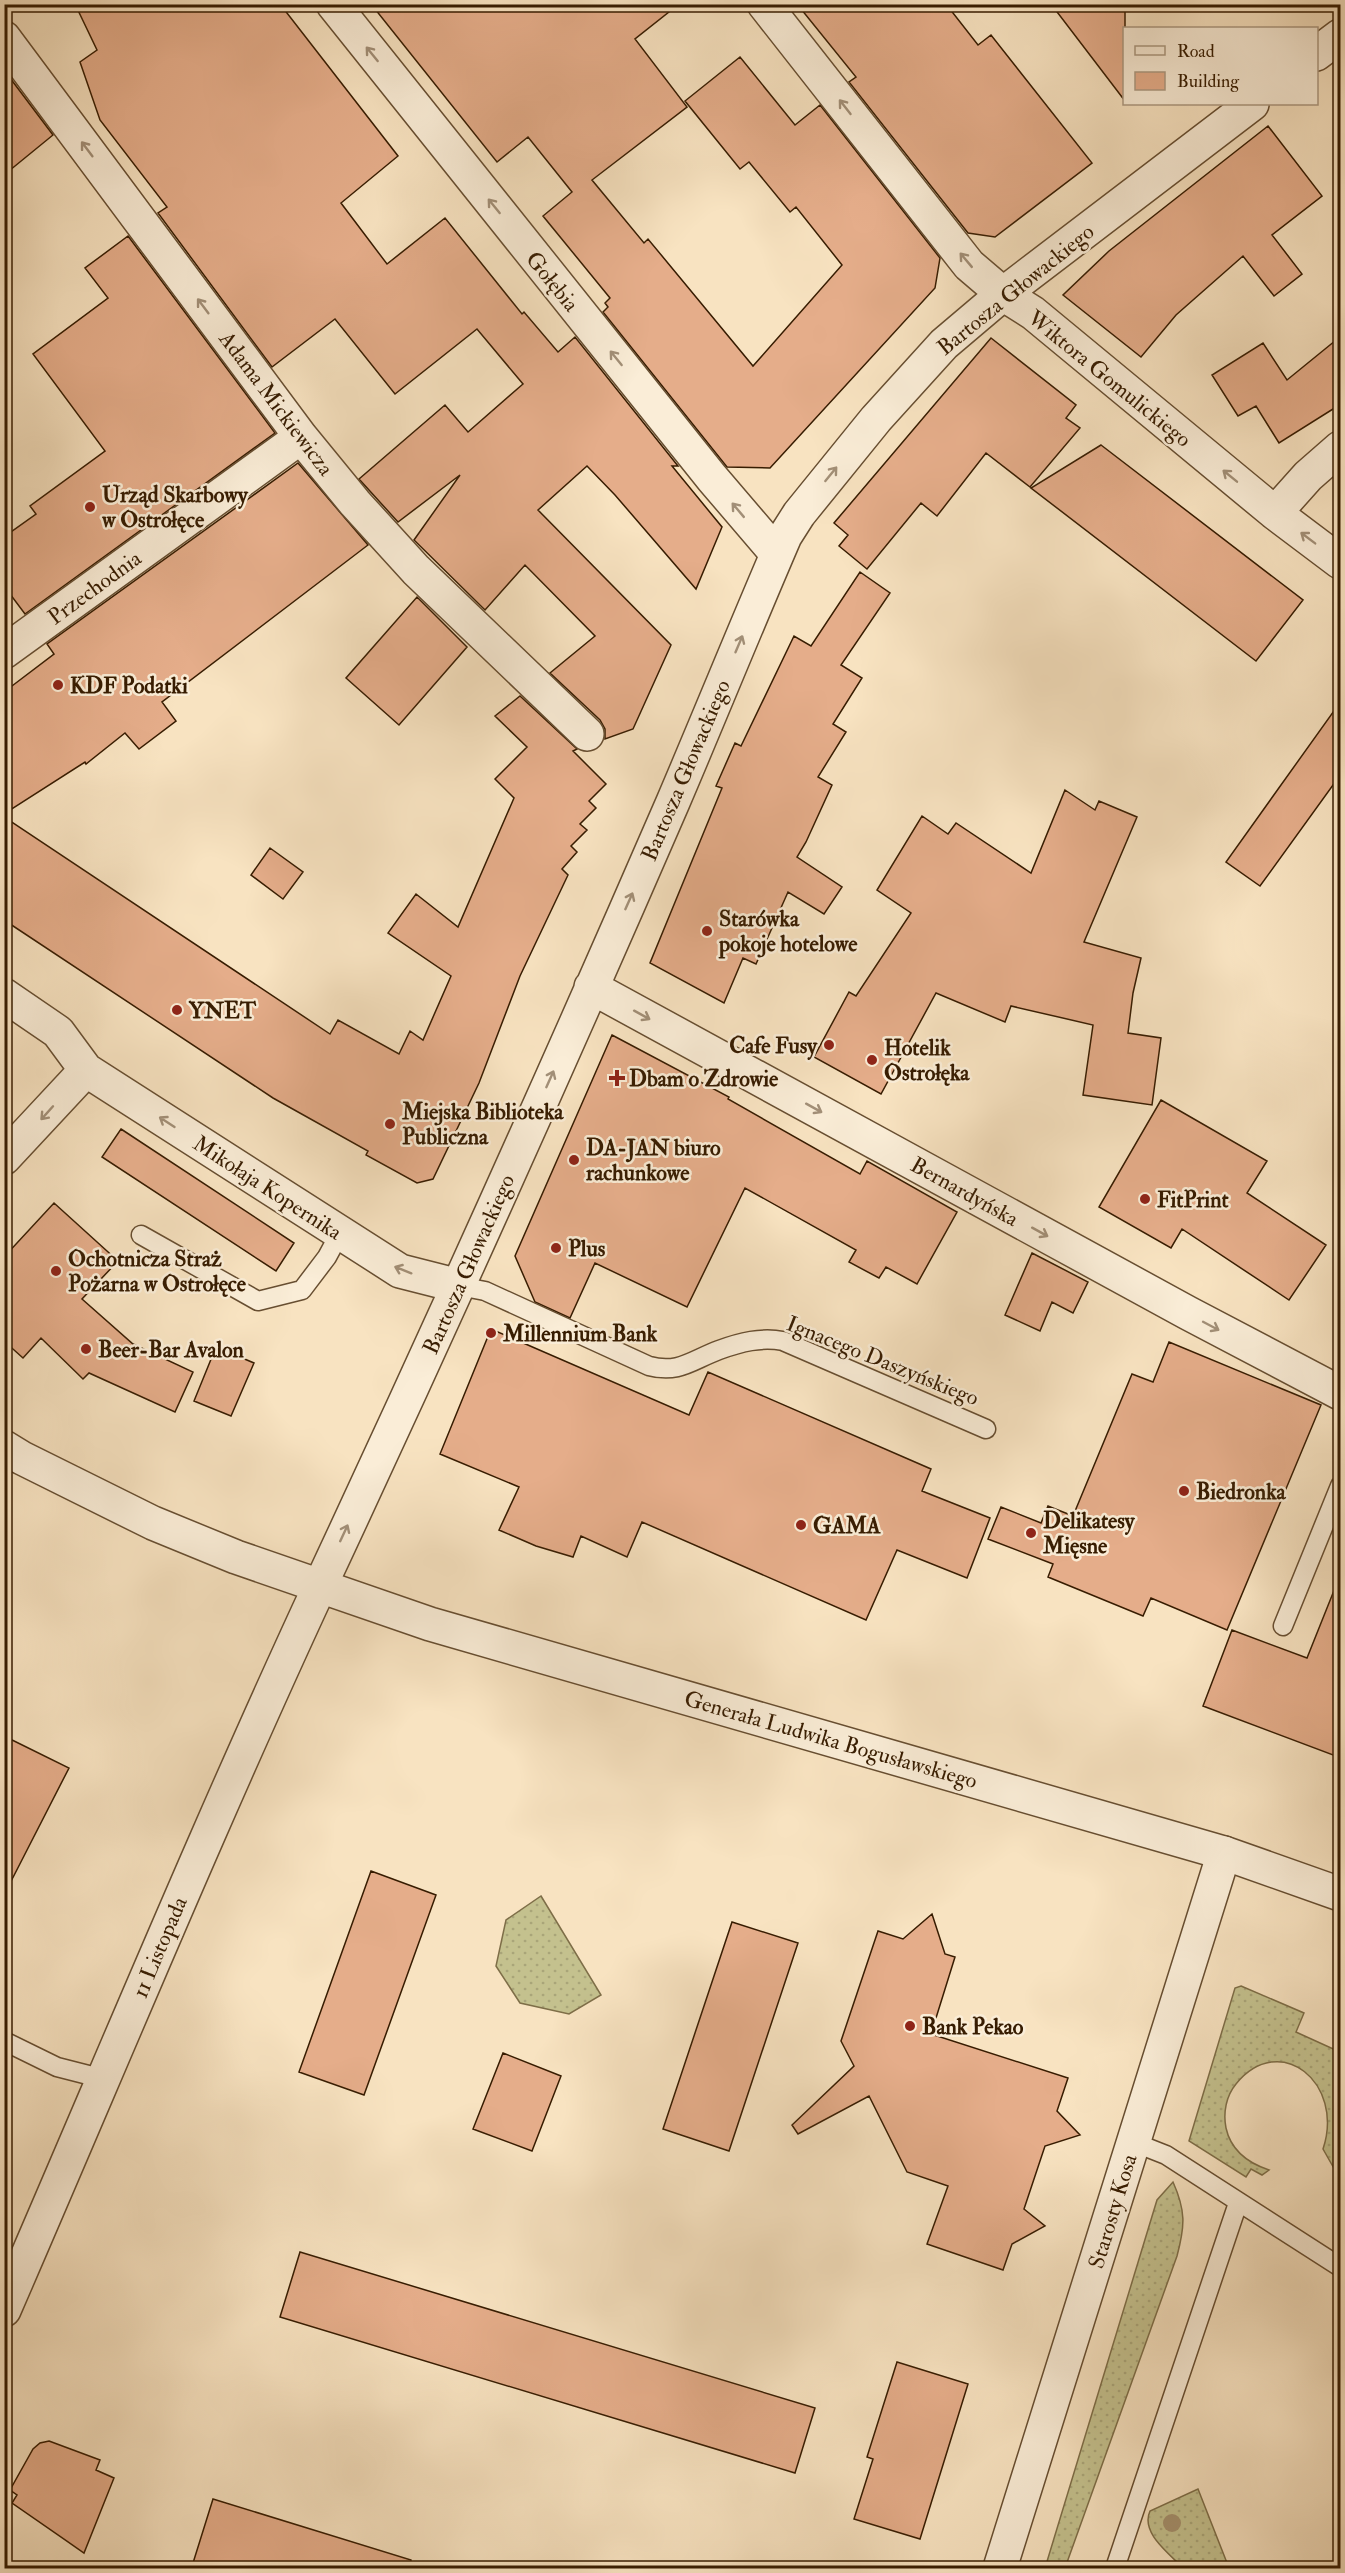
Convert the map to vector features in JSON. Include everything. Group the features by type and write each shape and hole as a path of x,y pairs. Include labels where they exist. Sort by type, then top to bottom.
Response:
{"street":[{"name":"Gołębia","path":"333,4 712,478 777,554"},
{"name":"Wiktora Gomulickiego","path":"767,5 969,265 1003,294 1033,313 1275,513 1341,562"},
{"path":"1318,53 1341,36"},
{"name":"Adama Mickiewicza","path":"4,38 301,437 354,503 416,570 587,734"},
{"name":"Bartosza Głowackiego","path":"320,1586 459,1286 673,801 785,536 799,514 876,419 944,344 1003,294 1251,105"},
{"name":"Przechodnia","path":"4,652 301,437"},
{"path":"1275,513 1308,476 1341,448"},
{"name":"Bernardyńska","path":"591,987 1188,1313 1341,1393"},
{"name":"Mikołaja Kopernika","path":"4,995 58,1032 86,1070 340,1233 400,1271 459,1286"},
{"path":"4,1158 86,1070"},
{"path":"4,1446 22,1458 153,1523 236,1557 320,1586"},
{"name":"Generała Ludwika Bogusławskiego","path":"320,1586 476,1638 1224,1853 1341,1894"},
{"name":"11 Listopada","path":"4,2310 104,2079 140,1989 320,1586"},
{"name":"Starosty Kosa","path":"1000,2568 1224,1853"}],"lane":[{"path":"141,1235 258,1301 302,1290 327,1257 340,1233"},
{"name":"Ignacego Daszyńskiego","path":"459,1286 485,1291 649,1366 664,1370 679,1368 719,1350 743,1343 765,1338 783,1341 986,1429"},
{"path":"1283,1626 1341,1485"},
{"path":"4,2041 57,2067 104,2079"},
{"path":"1133,2142 1166,2155 1341,2268"},
{"path":"1115,2568 1238,2203"}],"shaded area":[{"path":"541,1896 601,1995 569,2014 520,2003 496,1966 506,1920"},
{"path":"1241,1986 1304,2013 1296,2032 1340,2052 1340,2179 1323,2149 1327,2125 1325,2103 1317,2085 1304,2072 1289,2063 1271,2062 1253,2069 1236,2084 1226,2105 1226,2128 1236,2150 1247,2160 1269,2170 1262,2175 1251,2169 1246,2177 1189,2141 1235,1988"},
{"path":"1173,2182 1183,2219 1177,2256 1065,2568 1045,2568 1157,2200"},
{"path":"1198,2489 1229,2568 1183,2568 1164,2550 1149,2527 1150,2511"}],"building":[{"path":"75,4 280,4 398,156 341,203 387,264 445,218 522,314 524,312 558,352 575,337 678,466 672,466 722,527 696,589 587,466 538,510 671,645 633,729 605,739 605,729 600,720 550,673 595,636 525,565 485,610 414,540 460,475 398,522 359,479 445,405 468,432 523,384 477,329 395,394 335,319 272,367 158,213 167,207 100,120 80,62 97,50"},
{"path":"371,4 679,4 635,39 687,107 592,180 644,243 648,239 753,366 842,265 796,207 790,212 749,162 740,169 685,101 740,57 795,125 820,105 940,258 935,288 770,468 727,467 603,312 608,307 605,303 610,298 543,216 572,192 528,137 497,162"},
{"path":"797,4 946,4 978,45 991,35 1092,163 995,237 968,233 849,82 856,77"},
{"path":"1051,4 1125,4 1123,98"},
{"path":"4,70 53,135 4,175"},
{"path":"1268,126 1322,196 1272,235 1302,274 1274,296 1243,256 1176,315 1141,357 1063,295 1109,251"},
{"path":"128,236 275,433 25,614 4,586 4,537 36,514 30,506 105,451 33,354 108,298 85,268"},
{"path":"1341,336 1341,404 1279,443 1256,406 1238,416 1212,375 1263,343 1287,380"},
{"path":"991,338 1076,405 1066,418 1080,428 1030,487 986,453 937,516 921,503 867,569 839,546 848,535 834,523"},
{"path":"1101,445 1303,600 1256,661 1031,488"},
{"path":"298,463 368,545 162,702 176,721 139,749 125,733 86,764 85,762 4,814 4,692 54,654 47,644"},
{"path":"860,572 890,593 841,665 862,678 833,724 846,732 818,777 832,785 797,857 842,887 824,914 788,892 756,964 743,958 724,1003 650,963 722,788 716,786 735,743 741,746 794,636 811,646"},
{"path":"417,597 467,647 399,725 346,678"},
{"path":"520,696 577,749 573,751 606,784 589,801 596,808 580,824 587,830 571,846 577,852 562,869 568,875 520,976 479,1083 433,1179 417,1183 366,1155 368,1151 273,1098 4,920 4,817 330,1034 338,1020 399,1054 410,1031 423,1040 451,976 388,933 416,894 458,927 514,798 495,779 527,747 495,716"},
{"path":"1341,701 1341,774 1260,886 1226,862"},
{"path":"1065,790 1095,810 1099,801 1137,817 1084,942 1141,958 1133,993 1128,1033 1161,1038 1152,1105 1083,1095 1093,1025 1011,1006 1005,1022 936,993 881,1094 814,1057 849,992 856,996 911,913 877,890 922,816 948,834 956,823 1031,873"},
{"path":"270,848 303,872 283,899 251,875"},
{"path":"612,1035 729,1097 728,1099 860,1174 867,1161 957,1212 917,1284 886,1267 879,1278 849,1262 856,1250 745,1188 687,1307 595,1263 570,1318 535,1302 515,1256"},
{"path":"1161,1100 1267,1161 1247,1193 1326,1245 1289,1300 1182,1229 1171,1248 1099,1207"},
{"path":"121,1129 294,1243 276,1271 102,1157"},
{"path":"54,1203 118,1261 82,1299 133,1344 193,1372 175,1412 89,1373 83,1379 41,1338 23,1358 4,1341 4,1257"},
{"path":"1032,1253 1088,1282 1073,1313 1052,1302 1040,1331 1005,1315"},
{"path":"491,1329 689,1415 708,1372 931,1469 922,1491 990,1518 967,1578 897,1550 866,1620 642,1522 627,1557 581,1536 573,1557 536,1546 499,1530 519,1487 440,1454"},
{"name":"Biedronka","path":"1169,1342 1321,1405 1227,1630 1151,1598 1143,1616 1048,1577 1053,1564 988,1539 1001,1507 1041,1523 1048,1506 1073,1516 1132,1374 1153,1382"},
{"path":"216,1347 254,1363 231,1416 194,1401"},
{"path":"1339,1578 1341,1758 1203,1706 1232,1630 1307,1658"},
{"path":"4,1736 69,1768 4,1895"},
{"path":"371,1871 436,1895 364,2095 299,2072"},
{"path":"932,1914 945,1954 955,1957 931,2034 1068,2078 1057,2111 1080,2135 1045,2146 1024,2209 1045,2226 1012,2244 1003,2270 927,2244 948,2186 907,2172 869,2096 798,2134 792,2125 854,2066 841,2041 878,1931 903,1939"},
{"path":"732,1922 798,1943 729,2151 663,2129"},
{"path":"503,2053 561,2076 532,2151 473,2129"},
{"path":"300,2252 815,2408 795,2473 280,2317"},
{"path":"897,2362 968,2384 920,2539 854,2519 873,2459 867,2457"},
{"path":"49,2441 100,2460 96,2470 114,2478 84,2553 12,2503 17,2495 10,2490 33,2449 40,2443"},
{"path":"213,2499 411,2560 410,2568 212,2568 193,2563"}],"place":[{"name":"Urząd Skarbowy w Ostrołęce","path":"90,507"},
{"name":"KDF Podatki","path":"58,685"},
{"name":"Starówka pokoje hotelowe","path":"707,931"},
{"name":"YNET","path":"177,1010"},
{"name":"Cafe Fusy","path":"829,1045"},
{"name":"Hotelik Ostrołęka","path":"872,1060"},
{"name":"Dbam o Zdrowie","path":"617,1078"},
{"name":"Miejska Biblioteka Publiczna","path":"390,1124"},
{"name":"DA-JAN biuro rachunkowe","path":"574,1160"},
{"name":"FitPrint","path":"1145,1199"},
{"name":"Plus","path":"556,1248"},
{"name":"Ochotnicza Straż Pożarna w Ostrołęce","path":"56,1271"},
{"name":"Millennium Bank","path":"491,1333"},
{"name":"Beer-Bar Avalon","path":"86,1349"},
{"name":"Biedronka","path":"1184,1491"},
{"name":"GAMA","path":"801,1525"},
{"name":"Delikatesy Mięsne","path":"1031,1533"},
{"name":"Bank Pekao","path":"910,2026"}]}
